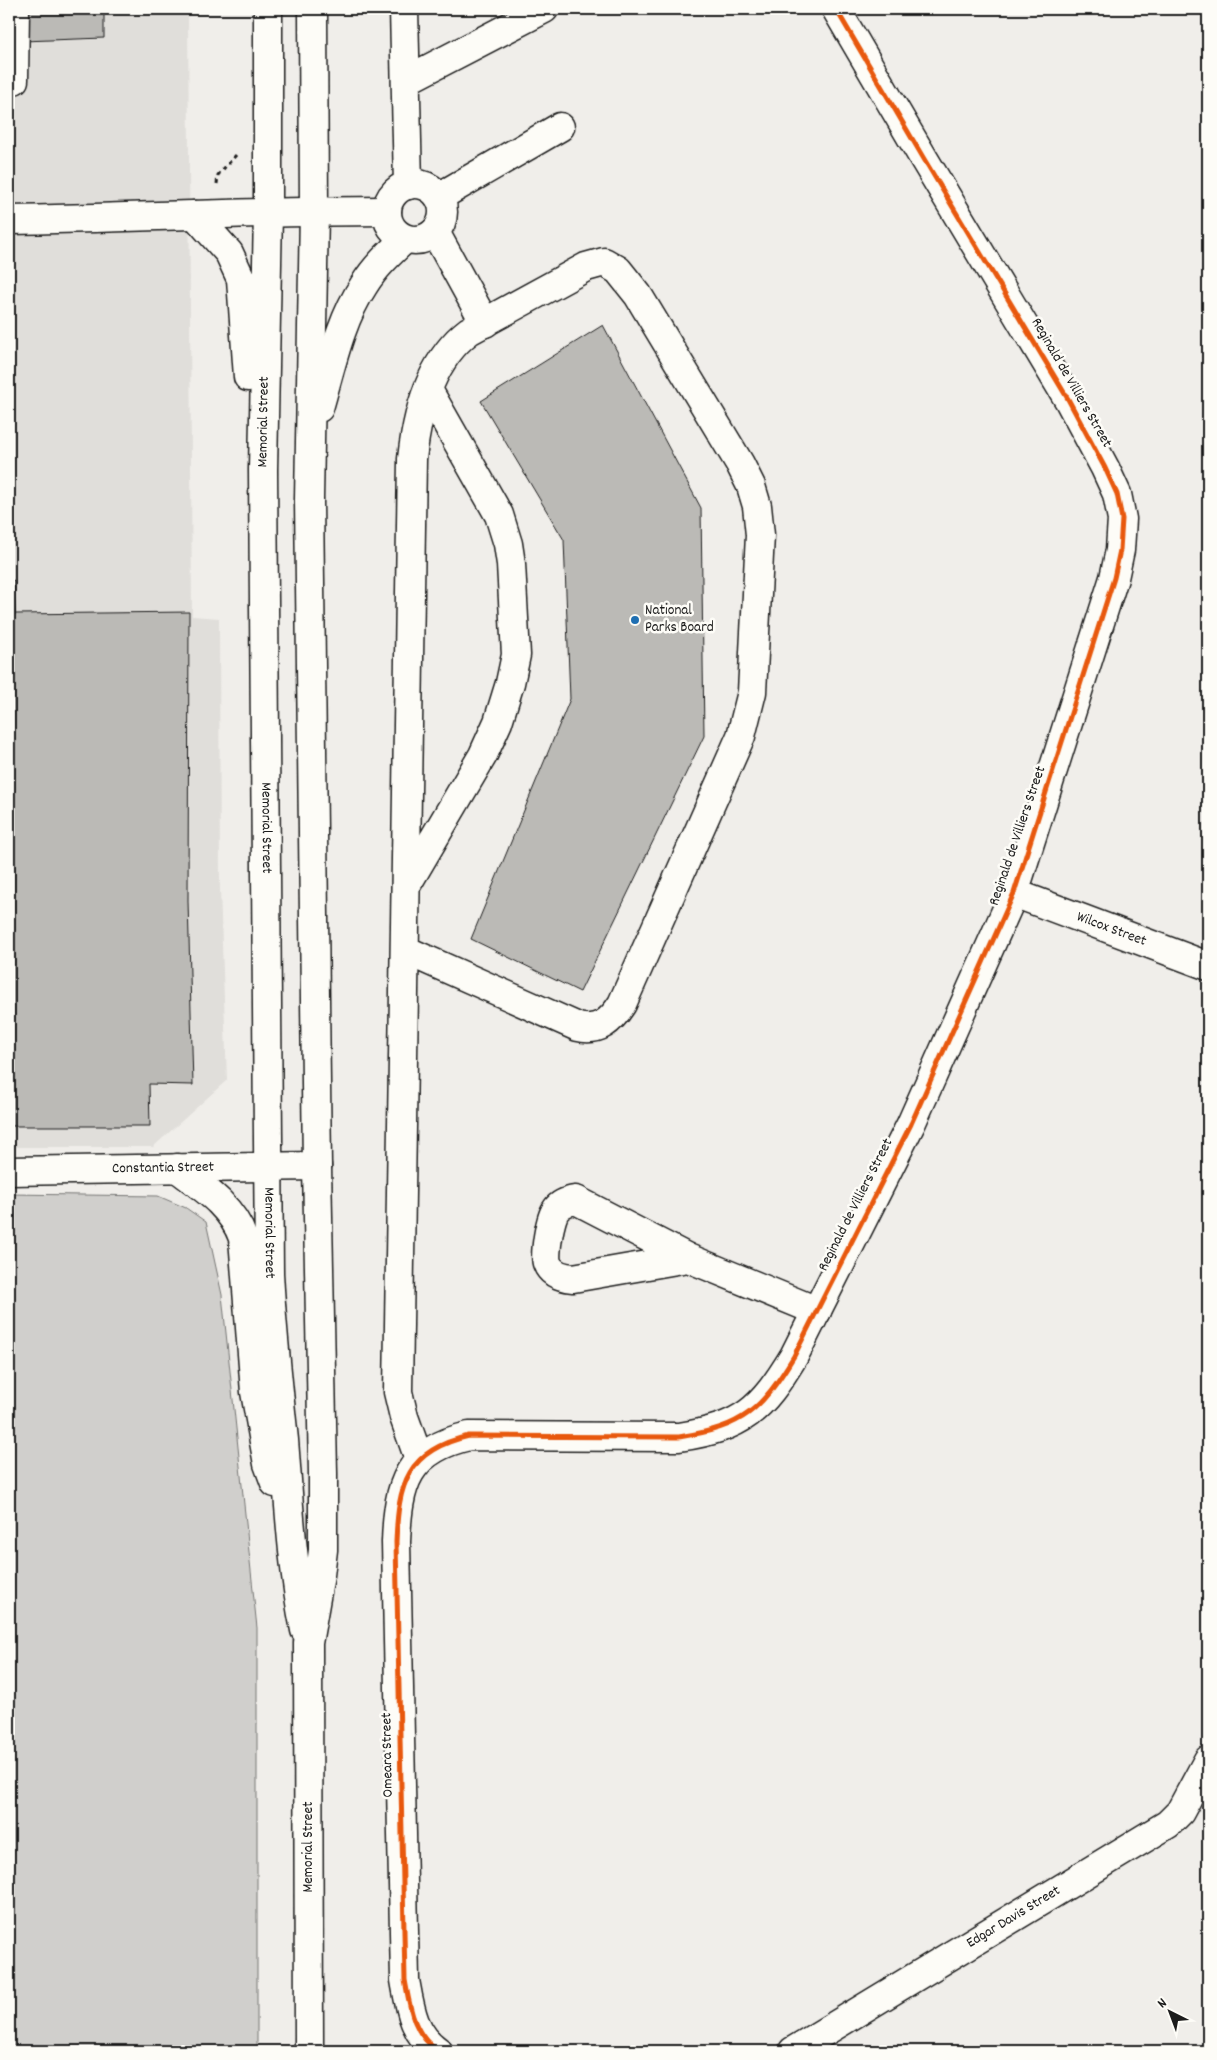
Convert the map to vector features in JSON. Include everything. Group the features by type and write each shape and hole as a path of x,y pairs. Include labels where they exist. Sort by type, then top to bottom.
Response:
{"main road":[{"path":"14,80 15,9"},
{"name":"Memorial Street","path":"268,9 268,212 263,470 269,1273 288,1512 297,1590 308,1643"},
{"name":"Memorial Street","path":"310,2051 308,1643 323,1550 309,441 314,211 313,9"},
{"path":"404,9 408,185"},
{"path":"407,80 544,9"},
{"name":"Reginald de Villiers Street","path":"419,1459 439,1445 469,1436 679,1437 718,1429 750,1414 764,1401 794,1356 911,1124 1014,893 1114,578 1120,550 1122,519 1113,486 1068,399 836,9"},
{"path":"439,197 560,127"},
{"path":"408,185 420,185 431,189 439,197 443,216 435,232 426,238 416,240 405,239 395,232 388,223 387,210 390,199 398,190 408,185"},
{"path":"9,220 387,210"},
{"path":"195,215 228,253 241,279 250,402 263,470"},
{"path":"435,232 485,323"},
{"path":"309,441 338,345 354,301 374,270 405,239"},
{"path":"405,950 578,1027 588,1029 599,1028 608,1022 622,1004 741,736 752,692 760,535 757,506 740,464 626,278 618,270 604,262 586,267 469,331 451,348 428,390 417,425 412,459 398,1392 404,1417 419,1459"},
{"path":"406,887 483,755 498,722 516,655 511,564 504,528 499,515 428,390"},
{"name":"Wilcox Street","path":"1014,893 1208,966"},
{"name":"Constantia Street","path":"9,1171 317,1166"},
{"path":"177,1168 213,1196 231,1215 241,1232 245,1253 255,1392 268,1464 288,1512"},
{"path":"688,1258 573,1278 557,1275 547,1263 546,1255 553,1214 561,1205 576,1200 688,1258 817,1311"},
{"name":"Omeara Street","path":"419,1459 408,1474 403,1489 397,1513 396,1542 405,1980 413,2020 424,2039 436,2050"},
{"name":"Edgar Davis Street","path":"793,2051 1168,1824 1180,1812 1208,1760"}],"shaded area":[{"path":"9,9 188,9 192,616 219,618 220,890 227,1080 153,1147 9,1147"},
{"path":"9,1194 158,1196 186,1208 206,1222 222,1295 257,1628 257,2051 9,2051"}],"building":[{"path":"22,9 104,9 104,38 23,41"},
{"name":"National Parks Board","path":"603,325 701,508 704,736 580,992 471,939 570,699 564,540 481,401"},
{"path":"9,576 14,581 15,614 189,612 188,901 193,1085 149,1084 150,1126 9,1126"}],"cycle path":[{"path":"438,2051 423,2037 414,2020 405,1980 396,1542 400,1503 410,1472 419,1460 432,1450 448,1442 469,1436 679,1437 701,1433 720,1428 735,1421 760,1403 771,1390 794,1356 911,1124 1014,893 1114,578 1120,550 1122,519 1117,494 1105,468 1068,399 836,9"}],"place":[{"name":"National Parks Board","path":"635,620"}]}
